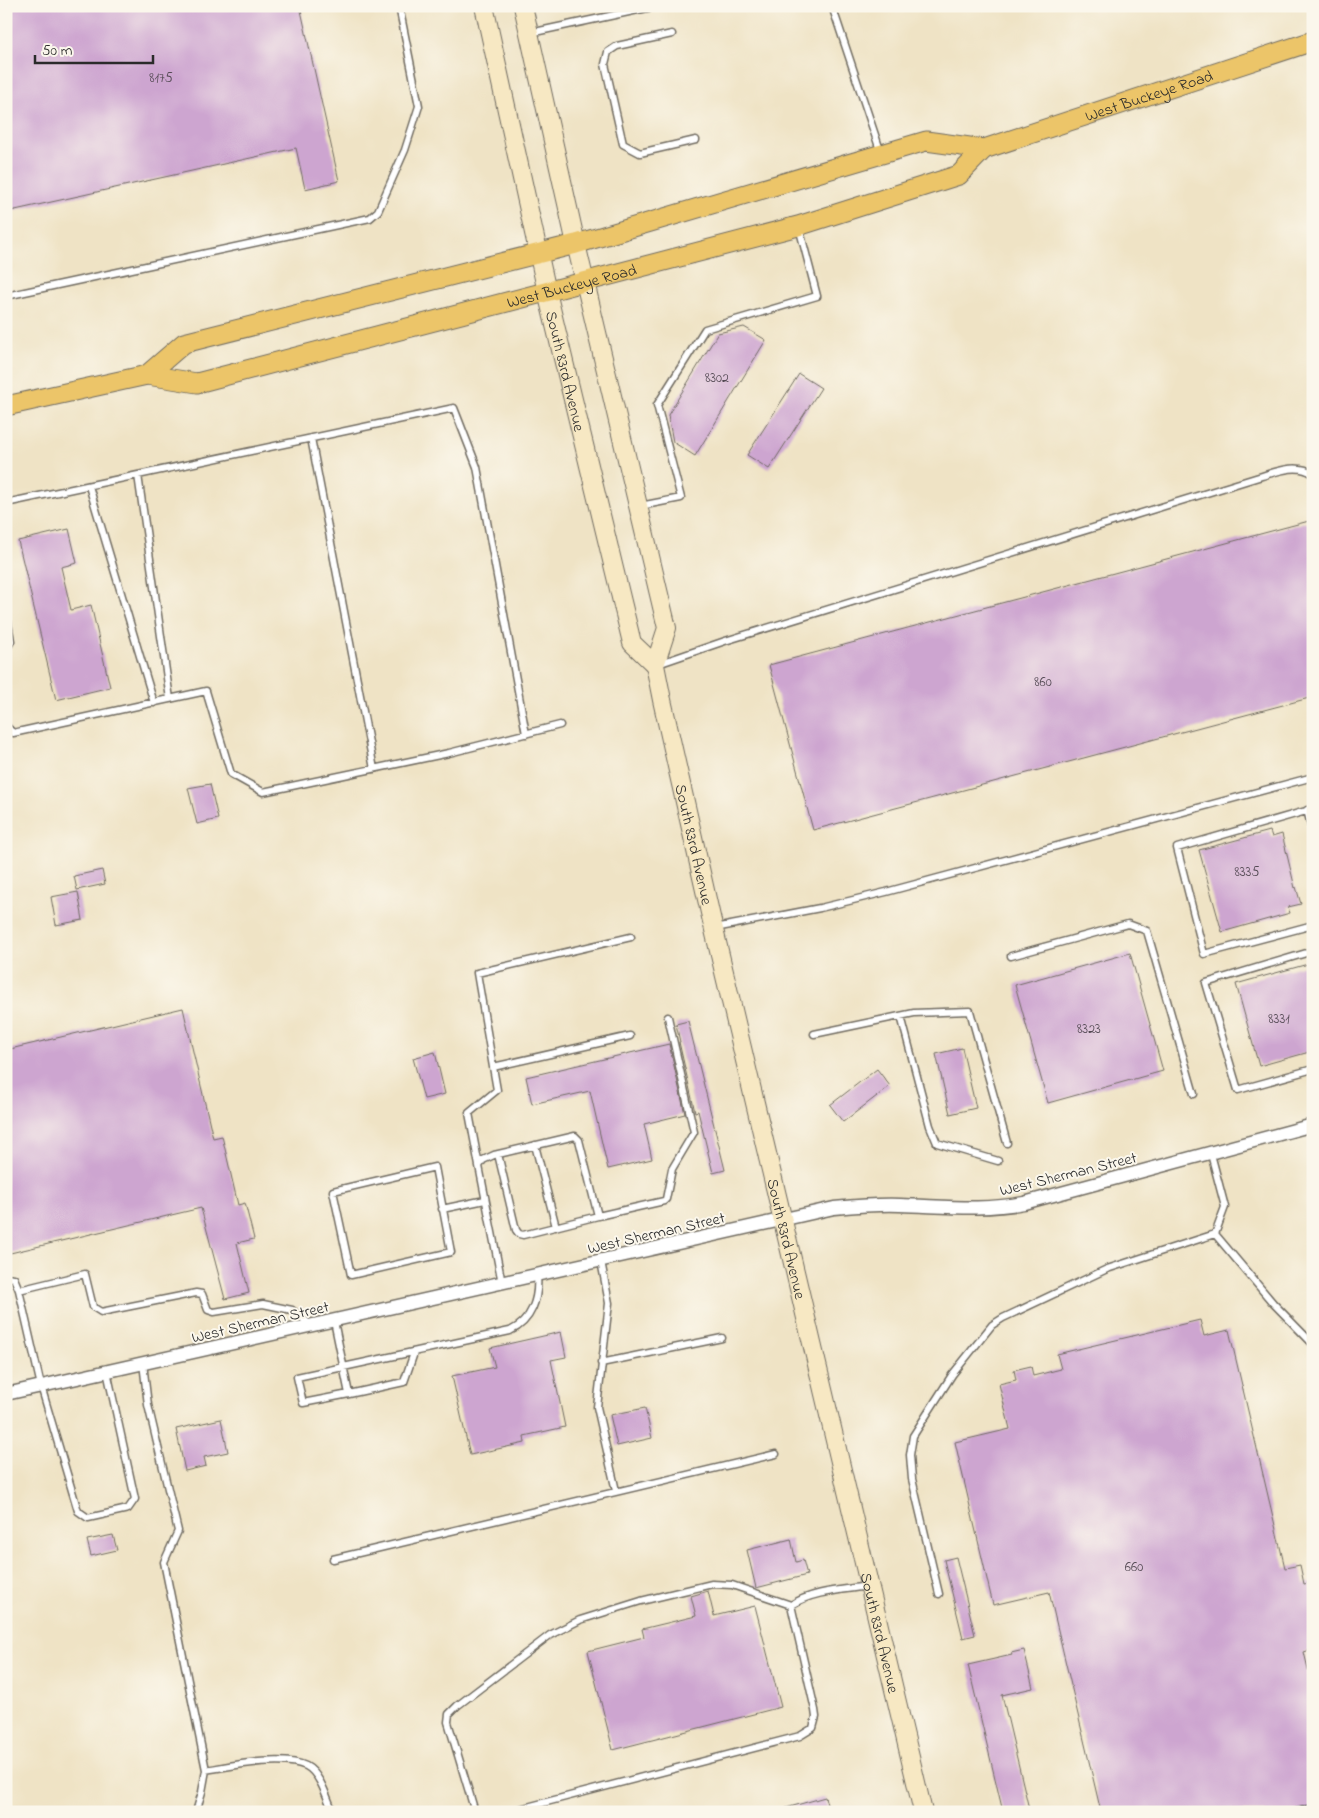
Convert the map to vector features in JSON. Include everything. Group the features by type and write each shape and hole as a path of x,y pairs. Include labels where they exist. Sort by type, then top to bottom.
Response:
{"main road":[{"name":"South 83rd Avenue","path":"484,6 546,292 632,643 655,665 714,928 923,1812"},
{"path":"523,6 576,244 667,628 655,665"},
{"name":"West Buckeye Road","path":"147,375 184,343 576,244 926,141 984,149 1313,41"},
{"name":"West Buckeye Road","path":"6,406 147,375 197,383 585,282 798,226 959,176 984,149"}],"street":[{"name":"West Sherman Street","path":"6,1394 834,1208 899,1205 1000,1208 1313,1126"}],"lane":[{"path":"6,296 370,218 378,211 405,150 419,106 399,6"},
{"path":"529,33 658,6"},
{"path":"832,6 882,154"},
{"path":"672,34 617,46 608,52 605,64 624,144 640,153 696,140"},
{"path":"638,507 680,498 657,405 705,329 817,296 798,226"},
{"path":"6,503 454,408 477,467 526,734"},
{"path":"311,438 374,769"},
{"path":"655,665 725,641 1262,476 1294,468 1308,470 1313,474"},
{"path":"138,475 170,699"},
{"path":"89,486 154,703"},
{"path":"6,611 12,641 6,650"},
{"path":"6,726 13,732 206,692 231,774 263,792 449,753 560,725"},
{"path":"714,928 820,908 886,892 1313,777"},
{"path":"1313,833 1310,810 1177,848 1204,954 1313,925"},
{"path":"1012,956 1128,924 1147,931 1194,1094"},
{"path":"502,1283 469,1113 497,1090 477,973 631,937"},
{"path":"1313,951 1206,983 1238,1090 1313,1069"},
{"path":"814,1034 914,1013 970,1011 1007,1143"},
{"path":"901,1016 936,1143 998,1161"},
{"path":"498,1154 516,1230 519,1234 523,1235 664,1201 668,1196 672,1169 694,1132 668,1017"},
{"path":"494,1067 630,1036"},
{"path":"479,1166 483,1160 498,1154 572,1136 577,1137 598,1216"},
{"path":"535,1145 556,1227"},
{"path":"1211,1154 1224,1207 1215,1234"},
{"path":"434,1167 442,1210 451,1252 351,1275 333,1191 434,1167"},
{"path":"442,1210 485,1200"},
{"path":"1215,1234 1273,1303 1313,1344"},
{"path":"939,1594 912,1479 910,1455 913,1436 952,1375 992,1325 1003,1318 1107,1269 1215,1234"},
{"path":"601,1261 609,1303 597,1407 616,1491"},
{"path":"19,1290 85,1274 93,1307 101,1312 196,1293 202,1294 208,1310 214,1312 263,1304 292,1310 312,1326"},
{"path":"414,1353 404,1382 303,1404 297,1377 414,1353 510,1331 519,1327 527,1318 537,1296 537,1276"},
{"path":"6,1278 14,1278 19,1290 41,1386 78,1511 88,1518 128,1509 135,1499 107,1371"},
{"path":"334,1321 349,1394"},
{"path":"601,1363 722,1338"},
{"path":"143,1363 148,1405 178,1531 164,1562 206,1770 196,1812"},
{"path":"333,1559 776,1454"},
{"path":"475,1812 448,1722 449,1714 550,1635 580,1620 641,1601 712,1584 732,1585 791,1604 801,1598 813,1595 870,1585"},
{"path":"508,1812 800,1736 813,1728 816,1717 815,1710 791,1604"},
{"path":"206,1770 253,1763 285,1762 306,1766 320,1780 333,1812"}],"building":[{"path":"6,6 300,6 339,181 305,189 296,148 6,212"},
{"path":"744,327 766,340 695,456 673,442 668,415 718,333"},
{"path":"799,374 821,388 769,469 747,455"},
{"path":"1309,521 1313,535 1313,697 813,830 769,665"},
{"path":"69,529 77,563 61,567 71,610 91,605 110,687 56,700 18,541"},
{"path":"210,784 218,819 197,824 188,788"},
{"path":"1270,831 1272,837 1282,834 1295,888 1301,904 1288,907 1290,913 1222,932 1199,850"},
{"path":"102,870 105,884 77,890 74,876"},
{"path":"78,892 83,920 56,925 51,897"},
{"path":"1130,953 1163,1071 1048,1103 1015,985"},
{"path":"1308,964 1310,970 1313,969 1313,1051 1259,1066 1236,984"},
{"path":"183,1008 213,1138 222,1136 238,1205 245,1203 254,1239 237,1243 249,1293 225,1299 201,1208 6,1254 6,1050"},
{"path":"688,1021 725,1170 713,1173 698,1111 695,1112 676,1024"},
{"path":"669,1044 685,1114 644,1124 652,1159 608,1169 590,1091 532,1104 526,1077"},
{"path":"962,1048 976,1108 950,1114 936,1054"},
{"path":"435,1052 445,1094 424,1099 413,1058"},
{"path":"877,1069 890,1086 843,1122 830,1105"},
{"path":"1200,1320 1204,1336 1229,1330 1285,1568 1300,1565 1304,1584 1313,1582 1313,1649 1304,1652 1313,1690 1313,1812 1101,1812 1049,1592 993,1605 955,1442 1010,1429 999,1384 1016,1380 1014,1370 1031,1366 1033,1376 1061,1369 1057,1354"},
{"path":"561,1332 566,1357 551,1360 565,1427 524,1436 525,1443 470,1455 452,1376 495,1367 490,1348"},
{"path":"645,1408 652,1438 617,1446 610,1415"},
{"path":"221,1419 228,1452 204,1457 206,1466 185,1471 176,1429"},
{"path":"113,1535 117,1550 91,1556 87,1540"},
{"path":"791,1539 796,1562 803,1560 807,1575 756,1588 747,1550"},
{"path":"956,1557 975,1635 963,1638 944,1560"},
{"path":"708,1591 714,1616 755,1606 781,1707 613,1750 588,1651 644,1637 642,1629 696,1616 691,1596"},
{"path":"1024,1650 1033,1688 1002,1695 1029,1809 1017,1812 1003,1812 968,1665 1012,1655 1011,1653"},
{"path":"825,1797 829,1812 787,1812 786,1808"}],"railway":[{"path":"1290,1812 1313,1806"}]}
